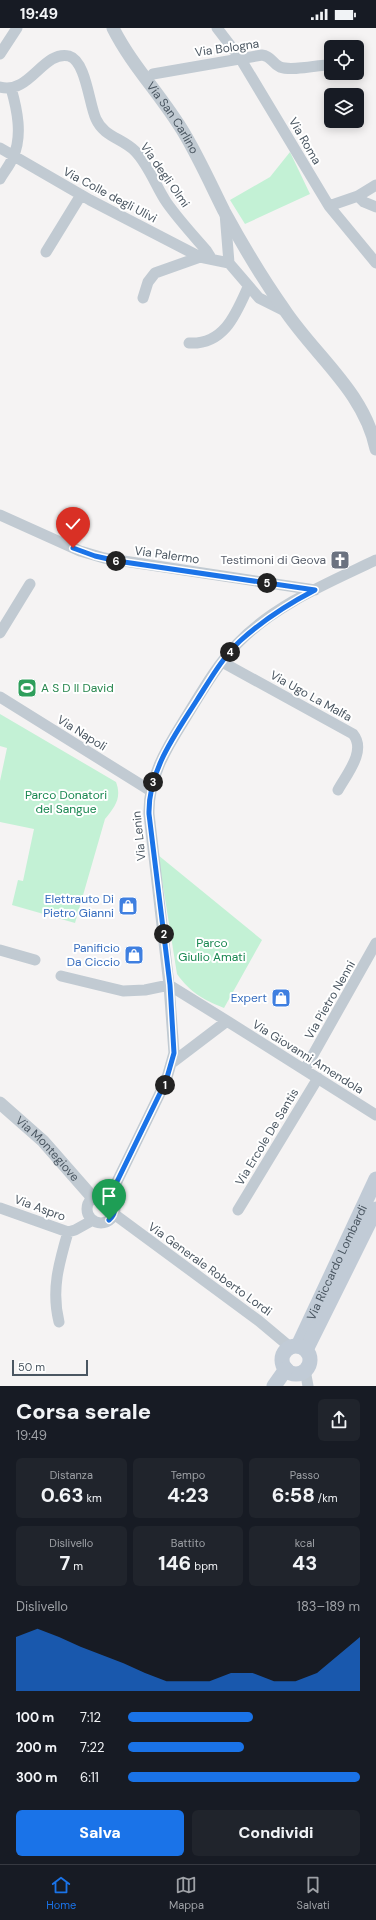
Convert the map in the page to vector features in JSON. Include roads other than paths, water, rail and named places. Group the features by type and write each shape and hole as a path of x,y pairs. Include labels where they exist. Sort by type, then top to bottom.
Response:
{"main road":[{"name":"Via Riccardo Lombardi","path":"298,1348 376,1179"},
{"name":"Via Riccardo Lombardi","path":"298,1348 376,1209"},
{"path":"274,1386 295,1371 310,1363 310,1358 298,1348 284,1352 282,1359 295,1371"},
{"path":"285,1386 295,1371"}],"street":[{"path":"0,54 16,28"},
{"name":"Via San Carlino","path":"113,28 135,66 163,101 183,132 225,212 285,311 342,380 357,401 368,423 376,449"},
{"name":"Via Roma","path":"217,28 240,58 329,206 376,263"},
{"name":"Via Bologna","path":"153,74 264,55 271,58 276,64 283,67 324,65"},
{"name":"Via degli Olmi","path":"6,88 27,80 56,57 65,56 75,60 81,68 93,113 100,126 107,133 137,153 167,203 206,250 206,258"},
{"path":"0,179 14,156 18,121 6,88"},
{"name":"Via Colle degli Ulivi","path":"0,148 81,195 206,258"},
{"path":"329,206 358,196 376,185"},
{"path":"46,252 81,195"},
{"path":"358,196 364,202 376,207"},
{"name":"Via San Carlino","path":"225,212 229,263 248,287 265,302 285,311"},
{"path":"143,298 148,282 155,273 206,258 229,263"},
{"path":"189,343 199,344 209,342 222,332 237,311 248,287"},
{"name":"Via Palermo","path":"0,515 80,551 104,558 315,590"},
{"name":"Via Lenin","path":"109,1198 166,1081 173,1062 174,1039 170,985 149,814 151,791 158,769 169,745 222,662 238,643 262,622 315,590 376,560"},
{"path":"0,633 30,584"},
{"name":"Via Ugo La Malfa","path":"222,662 353,734 358,741 358,751 338,790"},
{"name":"Via Napoli","path":"0,697 151,791"},
{"name":"Via Pietro Nenni","path":"305,1070 376,943"},
{"path":"0,950 35,960"},
{"path":"61,976 127,991 145,990 170,985"},
{"name":"Via Giovanni Amendola","path":"170,985 376,1115"},
{"path":"173,1062 227,1021"},
{"name":"Via Ercole De Santis","path":"238,1210 318,1078"},
{"name":"Via Montegiove","path":"0,1103 46,1144 93,1198"},
{"path":"101,1195 109,1198 114,1205 114,1214 105,1222 97,1222 93,1220 87,1209 90,1201 101,1195"},
{"name":"Via Aspro","path":"0,1208 68,1232 75,1230 93,1220"},
{"name":"Via Generale Roberto Lordi","path":"114,1214 298,1348"},
{"path":"59,1322 55,1301 55,1281 68,1232"},
{"path":"295,1371 308,1386"}],"place":[{"name":"Testimoni di Geova","path":"340,560"},
{"name":"A S D Il David","path":"27,688"},
{"name":"Elettrauto Di Pietro Gianni","path":"128,906"},
{"name":"Panificio Da Ciccio","path":"134,955"},
{"name":"Expert","path":"281,998"}],"park label":[{"name":"Parco Donatori del Sangue","path":"66,802"},
{"name":"Parco Giulio Amati","path":"212,950"}]}
